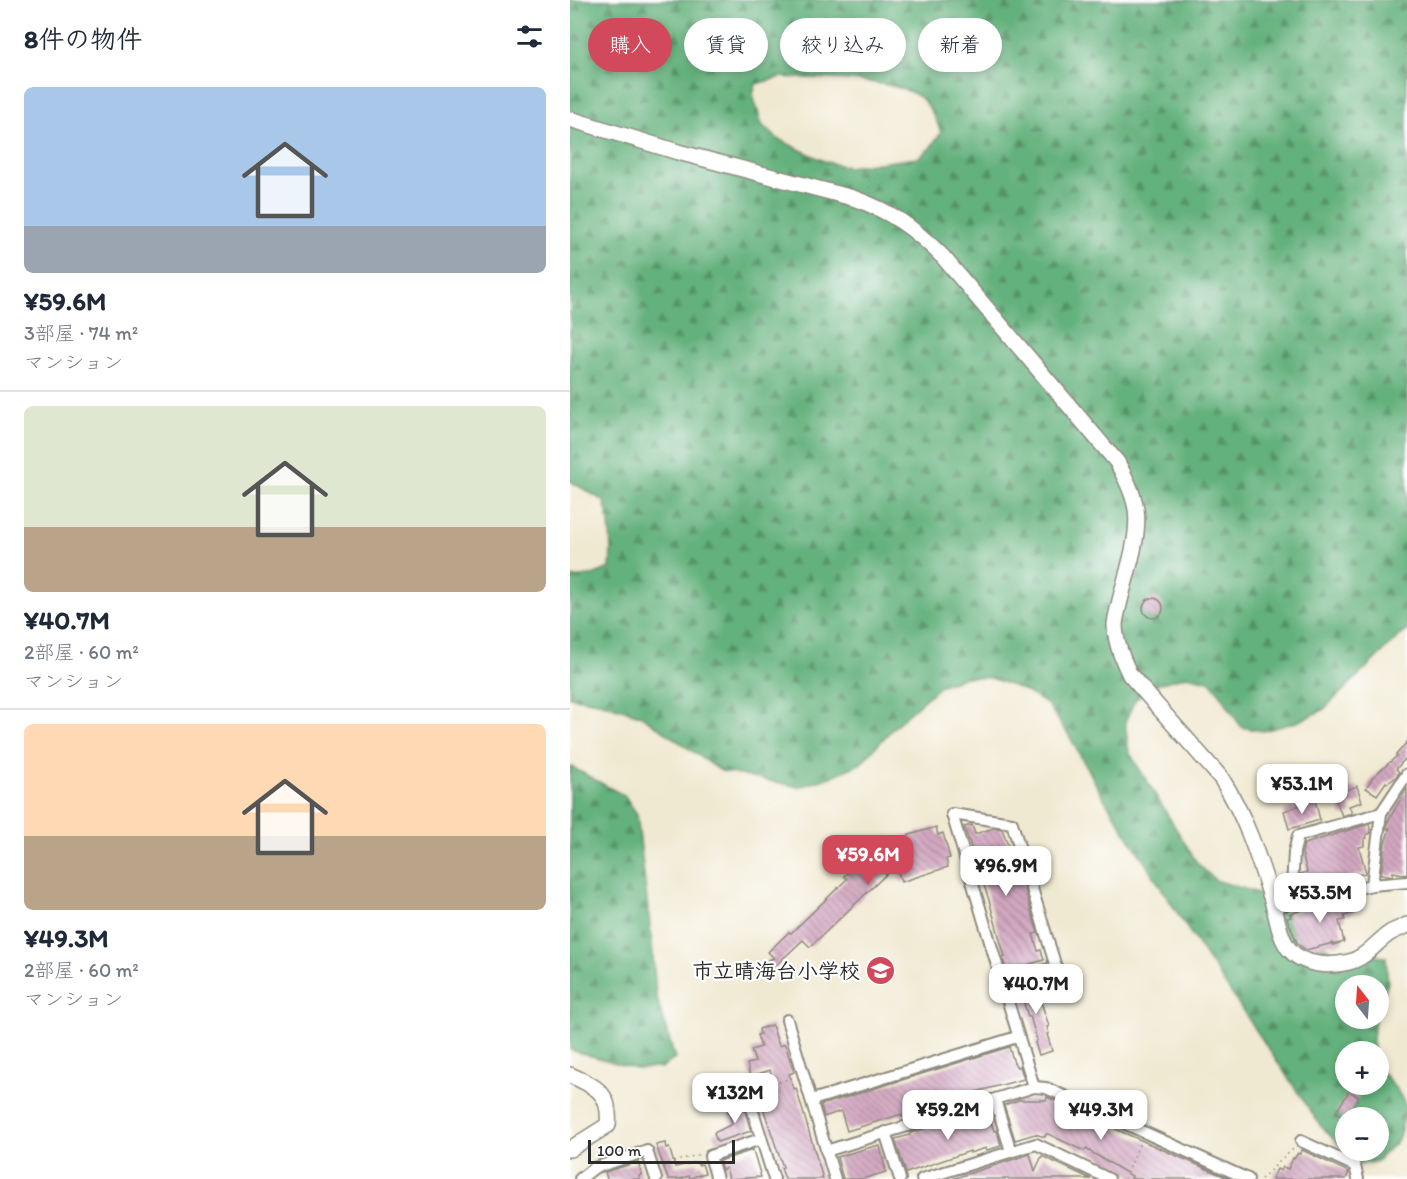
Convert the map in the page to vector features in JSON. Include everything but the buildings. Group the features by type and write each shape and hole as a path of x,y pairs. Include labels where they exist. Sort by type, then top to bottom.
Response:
{"street":[{"path":"570,119 678,152 843,195 876,206 920,234 943,257 1117,462 1130,486 1136,510 1136,530 1115,624 1115,634 1123,662 1130,675 1221,778 1234,797 1275,907 1282,937 1290,950 1304,961 1334,965 1352,962 1390,933 1407,925"},
{"path":"1372,885 1380,813 1407,774"},
{"path":"1291,904 1294,852 1298,836 1380,813"},
{"path":"1002,982 1056,967 1012,823 952,814 1017,1037 1034,1087"},
{"path":"1275,907 1372,885 1407,882"},
{"path":"787,1020 835,1179"},
{"path":"812,1100 1017,1037"},
{"path":"570,1075 591,1085 605,1097 609,1109 608,1125 570,1149"},
{"path":"826,1151 1034,1087 1046,1088 1243,1178"},
{"path":"747,1092 774,1179"},
{"path":"995,1100 1011,1151"},
{"path":"885,1132 900,1179"},
{"path":"717,1179 710,1156 761,1139"},
{"path":"1301,1141 1355,1166 1358,1179"},
{"path":"922,1179 1036,1144 1109,1179"},
{"path":"580,1179 647,1151 655,1173"}],"path":[{"path":"747,1092 803,1074"},
{"path":"1125,1179 1143,1132"},
{"path":"1261,1179 1301,1141"},
{"path":"655,1173 704,1153 710,1156"}],"green space":[{"path":"570,0 1407,0 1407,631 1400,635 1323,710 1297,722 1263,731 1241,727 1219,692 1209,681 1187,676 1158,684 1135,700 1125,722 1129,752 1197,863 1215,880 1258,893 1293,920 1314,942 1338,953 1386,957 1387,975 1335,975 1335,1029 1374,1029 1373,1041 1335,1041 1335,1095 1389,1095 1389,1080 1407,1107 1398,1140 1389,1149 1389,1107 1335,1107 1335,1141 1320,1125 1187,928 1105,800 1068,734 1047,704 1021,689 991,678 966,677 941,685 897,724 860,764 828,778 799,787 721,771 640,715 603,703 570,697 570,578 590,576 610,568 610,526 604,501 570,481","holes":["781,77 877,83 912,92 929,108 941,133 930,148 918,158 847,167 824,161 778,139 762,125 753,95 756,84"]},
{"path":"570,766 625,796 637,814 656,995 675,1059 661,1068 636,1069 570,1050"},
{"path":"1354,1161 1377,1161 1358,1165"}],"place":[{"name":"市立晴海台小学校","path":"881,971"}]}
